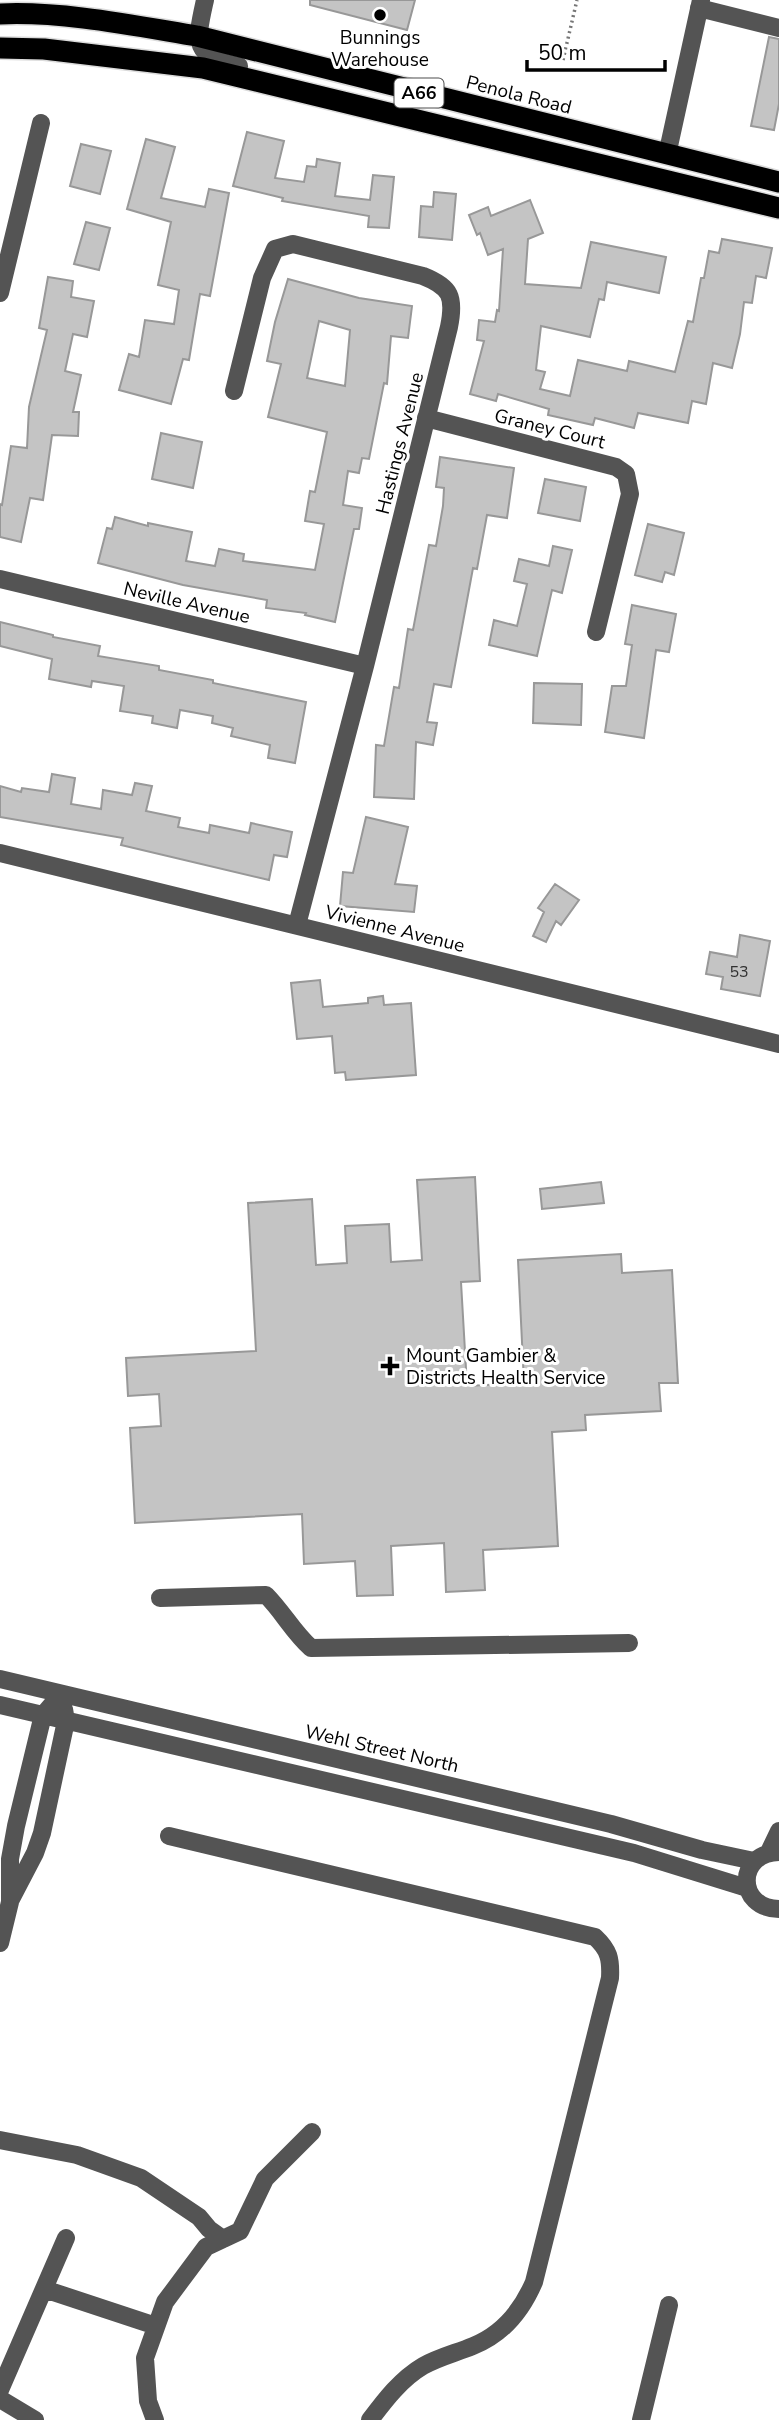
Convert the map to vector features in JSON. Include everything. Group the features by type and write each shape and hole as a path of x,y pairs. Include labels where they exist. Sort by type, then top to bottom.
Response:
{"highway":[{"name":"Penola Road","path":"0,14 57,17 197,36 779,182"},
{"name":"A66","path":"0,48 44,49 203,68 779,208"},
{"path":"662,178 667,155"}],"street":[{"path":"205,0 197,36 205,53 220,62 261,72 307,93"},
{"path":"667,155 700,4 779,28"},
{"path":"0,293 41,123"},
{"name":"Hastings Avenue","path":"234,391 266,265 275,249 293,244 423,276 443,285 448,291 452,312 365,666 297,925"},
{"name":"Graney Court","path":"426,418 616,467 626,474 631,494 596,632"},
{"name":"Neville Avenue","path":"0,579 365,666"},
{"name":"Vivienne Avenue","path":"0,853 779,1044"},
{"path":"160,1598 266,1595 283,1612 295,1634 311,1648 629,1643"},
{"name":"Wehl Street North","path":"0,1679 611,1824 702,1850 767,1855"},
{"path":"10,1902 10,1859 43,1715 61,1694"},
{"path":"0,1943 10,1902 42,1833 66,1721 61,1694"},
{"path":"0,1705 634,1853 747,1888"},
{"path":"779,1831 767,1855 747,1874 747,1888 759,1905 768,1909 779,1909"},
{"path":"169,1836 595,1937 606,1946 611,1960 610,1978 534,2282 526,2302 513,2318 494,2334 475,2345 421,2367 403,2382 370,2420"},
{"path":"155,2420 148,2401 145,2358 165,2302 206,2248 240,2231 265,2179 312,2132"},
{"path":"0,2140 77,2155 141,2178 199,2217 223,2239"},
{"path":"0,2390 66,2238"},
{"path":"44,2289 156,2326"},
{"path":"641,2420 669,2305"},
{"path":"0,2399 35,2420"}],"path":[{"path":"563,60 577,0"}],"building":[{"name":"Bunnings Warehouse","path":"310,0 415,0 407,30 310,5"},
{"path":"769,37 779,39 779,104 774,130 751,126"},
{"path":"247,132 284,141 275,178 304,182 307,166 316,167 317,159 340,163 335,196 370,200 373,175 394,177 389,228 368,227 369,216 282,201 283,198 233,186"},
{"path":"146,139 175,147 161,198 205,207 209,189 229,193 210,296 200,294 189,360 183,359 171,404 119,390 129,354 139,357 145,320 174,324 179,290 158,285 171,222 127,209"},
{"path":"81,144 111,151 100,194 70,186"},
{"path":"434,192 456,194 452,240 419,237 421,206 433,207"},
{"path":"530,200 543,233 528,239 525,284 581,288 591,242 666,257 659,293 607,282 604,300 599,299 590,337 541,326 536,370 545,372 540,389 570,396 578,360 627,371 629,361 675,372 688,321 693,322 709,251 719,253 722,239 772,248 766,278 756,276 752,303 744,302 732,368 713,363 706,404 692,401 688,423 638,413 634,428 595,418 593,425 548,415 549,409 498,394 496,401 470,394 484,341 477,340 479,320 495,322 497,310 499,311 503,249 488,255 480,233 477,235 469,215 488,207 491,216"},
{"path":"86,222 110,228 99,270 74,264"},
{"path":"48,277 73,281 71,297 94,301 87,337 73,334 65,371 81,375 73,412 79,412 78,436 52,435 43,500 30,498 21,542 0,537 0,504 2,505 11,446 27,448 29,407 47,330 39,328"},
{"path":"288,279 359,298 412,306 408,338 391,336 387,384 384,383 369,459 362,458 359,473 348,471 343,505 362,508 359,529 354,529 335,622 305,615 306,613 266,608 267,600 183,585 98,563 107,528 112,529 115,517 148,526 148,523 192,532 186,561 215,566 219,549 244,554 243,561 315,570 324,524 305,521 310,491 315,492 327,432 268,417 281,364 267,361","holes":["319,321 350,330 345,386 307,378"]},
{"path":"161,433 202,442 193,488 152,479"},
{"path":"440,457 514,468 507,518 487,515 477,569 473,568 451,687 434,684 427,722 437,723 433,745 416,742 414,799 374,797 376,745 384,746 394,687 399,688 408,629 413,630 429,545 436,546 444,488 436,487"},
{"path":"545,479 586,487 580,521 538,513"},
{"path":"648,524 684,533 674,575 665,572 662,582 635,575"},
{"path":"553,546 572,550 562,593 552,590 537,656 489,645 494,620 517,626 527,584 514,581 519,559 549,566"},
{"path":"632,605 676,614 669,652 656,650 644,738 605,732 612,686 626,686 632,645 625,644"},
{"path":"0,622 53,637 100,646 98,656 159,666 159,670 306,702 295,763 268,758 270,745 231,736 233,728 212,723 213,716 180,710 177,728 152,723 153,716 120,711 124,686 92,681 91,687 49,679 52,659 0,646"},
{"path":"534,683 582,684 581,725 533,723"},
{"path":"52,774 75,778 71,804 101,809 103,790 132,795 135,783 152,786 146,811 180,818 178,827 209,833 210,825 249,833 251,823 292,832 287,857 274,855 269,880 121,845 123,838 0,817 0,786 21,792 22,788 49,792"},
{"path":"366,817 408,827 395,884 417,886 414,912 340,906 343,872 353,873"},
{"path":"555,884 579,900 561,925 556,921 546,942 533,936 544,912 538,908"},
{"path":"740,935 770,941 760,996 721,989 723,977 706,974 710,952 737,957"},
{"path":"320,980 323,1007 368,1003 368,998 383,996 384,1005 411,1003 416,1075 346,1080 345,1072 335,1073 332,1036 297,1039 291,983"},
{"path":"475,1177 480,1281 461,1282 467,1386 524,1383 518,1260 621,1254 622,1273 672,1270 678,1383 659,1383 661,1411 585,1415 586,1430 552,1432 558,1546 483,1550 485,1590 446,1592 444,1543 391,1546 393,1595 357,1596 355,1561 304,1564 302,1514 135,1523 130,1428 161,1426 159,1394 128,1396 126,1358 256,1351 248,1203 312,1199 316,1265 347,1263 345,1226 389,1224 391,1262 422,1260 417,1180"},
{"path":"601,1182 604,1203 542,1209 540,1189"}],"place":[{"name":"Bunnings Warehouse","path":"380,15"},
{"name":"Mount Gambier & Districts Health Service","path":"390,1366"}]}
